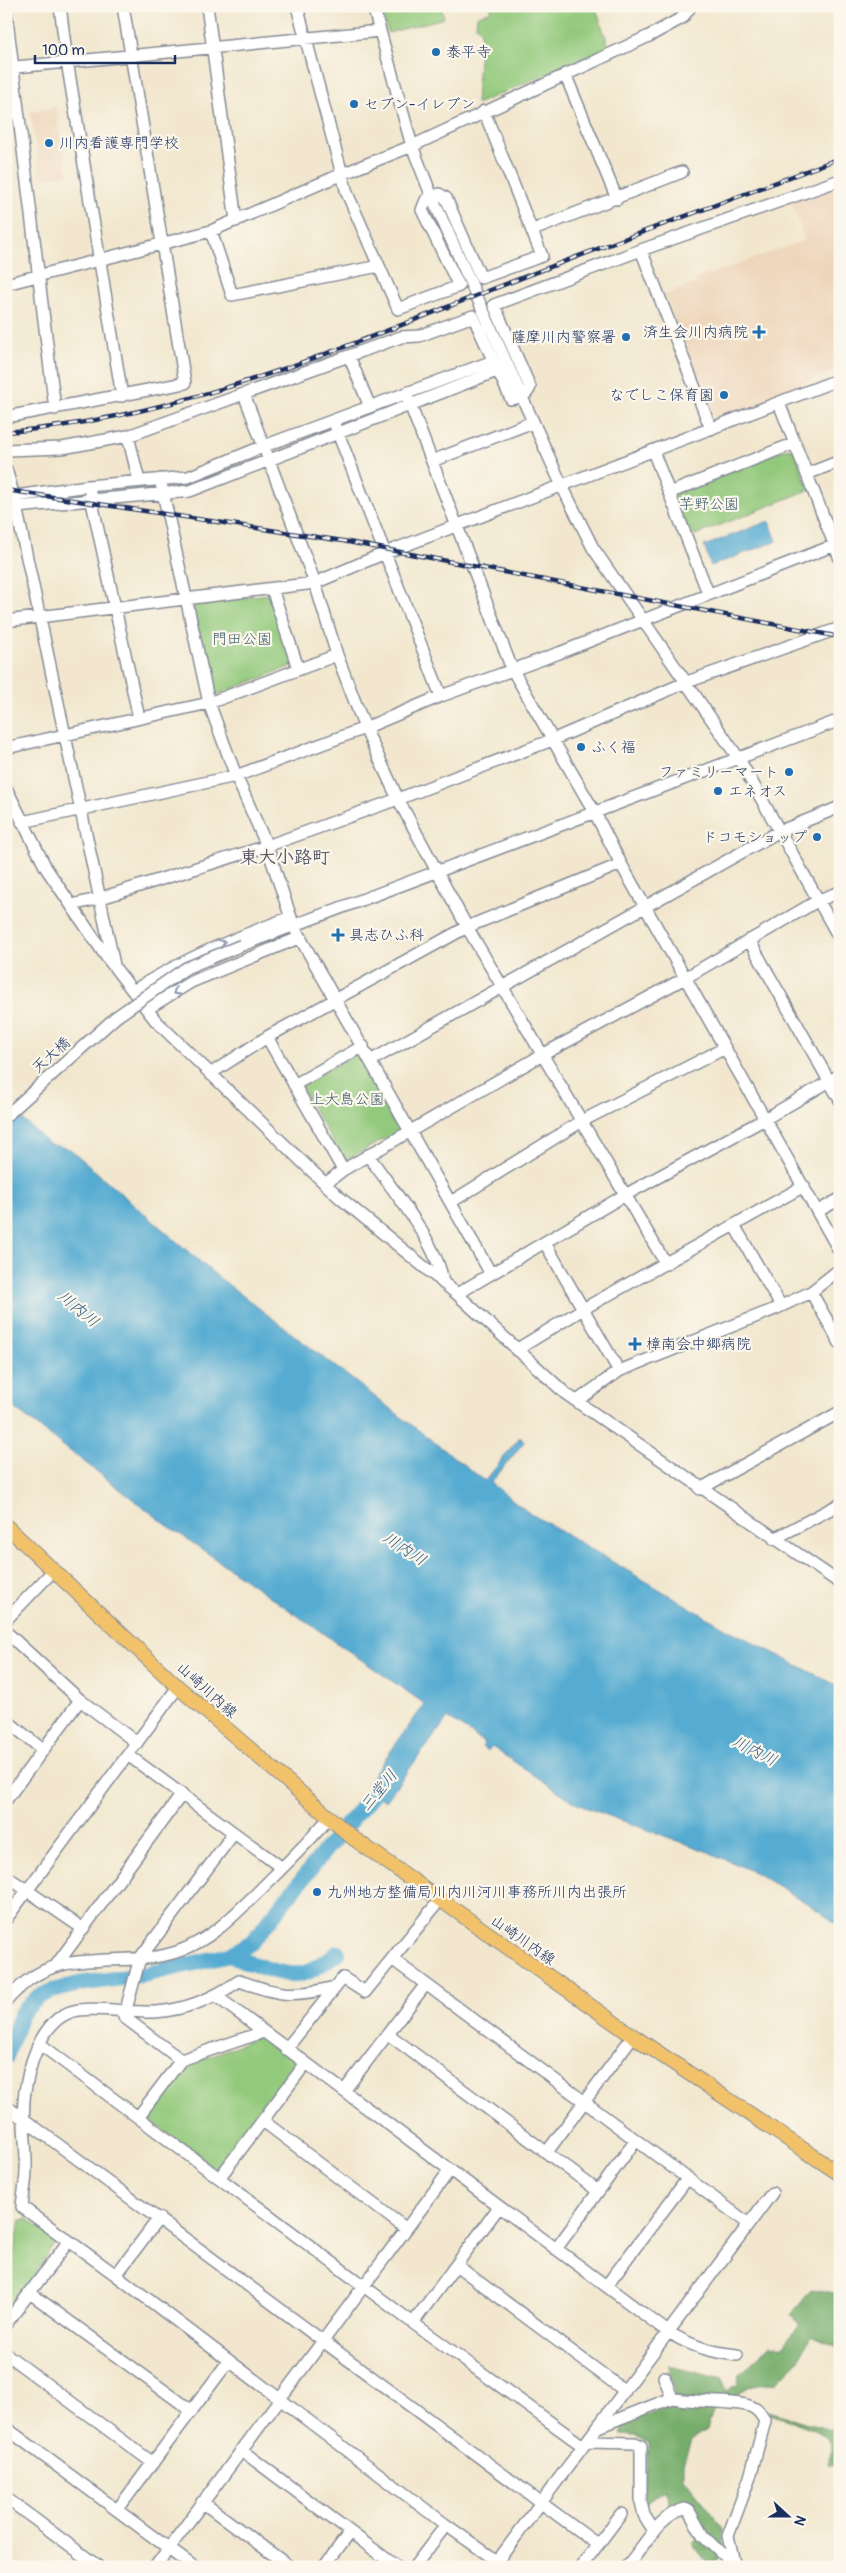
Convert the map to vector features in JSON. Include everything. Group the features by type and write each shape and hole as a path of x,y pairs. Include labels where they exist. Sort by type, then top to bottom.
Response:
{"main road":[{"name":"山崎川内線","path":"6,1526 178,1687 328,1819 439,1901 633,2036 840,2174"}],"street":[{"path":"60,6 67,61 122,396"},
{"path":"6,417 185,383 164,245 123,6"},
{"path":"207,6 214,46 236,221"},
{"path":"297,6 304,38 347,193 398,309 459,286 422,210 426,200 439,194 446,198 481,278 542,256 484,111"},
{"path":"373,6 412,146 432,197 562,486 593,548 739,759 778,832 840,939"},
{"path":"6,284 164,245 211,231 236,221 342,174 412,146 649,36 682,18 690,7"},
{"path":"6,12 9,68 55,409"},
{"path":"9,68 132,54 380,31"},
{"path":"565,74 617,199"},
{"path":"533,230 617,199 682,172"},
{"path":"6,450 62,448 128,436 401,337 419,336 473,316 510,399 522,396 528,393 530,387 494,305 840,180"},
{"path":"211,231 232,296 379,266"},
{"path":"642,250 710,429"},
{"path":"349,356 370,407"},
{"path":"11,502 88,486 188,477 264,446 370,407 495,366"},
{"path":"11,502 92,500 190,491 410,406 495,366"},
{"path":"6,621 315,583 385,553 458,527 840,379"},
{"path":"244,394 315,583 337,655 365,728 398,799 467,927 666,1264"},
{"path":"406,394 512,669 595,813 621,864 840,1252"},
{"path":"779,403 837,544 840,559"},
{"path":"333,421 440,696"},
{"path":"432,461 533,422"},
{"path":"128,436 139,481"},
{"path":"669,493 795,443"},
{"path":"653,451 708,593"},
{"path":"807,474 840,461"},
{"path":"6,469 11,502 40,618 101,898 114,967"},
{"path":"160,479 209,703 236,776 267,846 292,922 336,1001 372,1060 491,1274"},
{"path":"88,486 139,718"},
{"path":"22,822 236,776 365,728 440,696 837,544"},
{"path":"272,589 298,668"},
{"path":"72,905 101,898 267,846 398,799 552,740 687,682 840,628"},
{"path":"6,748 209,703 298,668 337,655"},
{"path":"133,991 172,966 218,944 292,922 438,873 840,720"},
{"path":"6,788 46,868 114,967 147,1009 210,1074 325,1184 457,1294 566,1394 700,1489 840,1583"},
{"path":"372,1060 778,832 840,807"},
{"path":"210,1074 267,1038 467,927 621,864"},
{"path":"325,1184 343,1170 368,1155 542,1055 685,978 819,900 840,892"},
{"name":"天大橋","path":"6,1116 116,1017 186,968 242,946 292,922"},
{"path":"147,1009 191,982 301,938"},
{"path":"749,940 840,1100"},
{"path":"267,1038 343,1170"},
{"path":"294,1085 363,1046"},
{"path":"451,1202 582,1121 725,1048"},
{"path":"457,1294 625,1195 840,1075"},
{"path":"368,1155 421,1232 441,1269 443,1283"},
{"path":"516,1350 583,1309 804,1186"},
{"path":"818,1211 840,1199"},
{"path":"734,1225 781,1306"},
{"path":"545,1243 618,1371"},
{"path":"577,1401 618,1371 781,1306 811,1292 840,1268"},
{"path":"811,1292 836,1329 840,1343"},
{"path":"700,1489 840,1412"},
{"path":"774,1539 840,1504"},
{"path":"6,1620 54,1570"},
{"path":"6,1632 80,1700 137,1743"},
{"path":"6,1919 178,1687"},
{"path":"6,1800 80,1700"},
{"path":"6,1720 43,1750"},
{"path":"128,1755 282,1868"},
{"path":"58,1964 82,1928 182,1794"},
{"path":"6,2002 24,1983 40,1972 58,1964 139,1962 182,1950 202,1940 222,1926 282,1868 328,1819"},
{"path":"181,2060 124,2017 139,1962 234,1833"},
{"path":"6,1876 82,1928"},
{"path":"286,2049 343,1978 364,1992 439,1901"},
{"path":"392,1959 749,2224"},
{"path":"335,1987 296,1995 281,1994 239,1981 216,1996 177,2009 72,2012 55,2022 40,2044 27,2080 21,2117 26,2170 22,2208 116,2275 495,2564 772,2193"},
{"path":"344,2092 426,1984"},
{"path":"216,1996 668,2332 692,2346 711,2352 737,2355"},
{"path":"138,2117 181,2060 263,2032"},
{"path":"388,2034 598,2191"},
{"path":"547,2152 633,2036"},
{"path":"40,2044 364,2284 413,2323 585,2444 635,2443 641,2446 641,2502 644,2515 654,2531"},
{"path":"220,2177 306,2063"},
{"path":"6,2106 598,2545"},
{"path":"263,2121 405,2228"},
{"path":"556,2249 636,2140"},
{"path":"155,2567 405,2228 450,2170"},
{"path":"606,2286 688,2178"},
{"path":"413,2323 500,2207"},
{"path":"116,2275 159,2218"},
{"path":"6,2324 68,2242"},
{"path":"456,2265 625,2391"},
{"path":"30,2293 192,2411"},
{"path":"6,2354 153,2463"},
{"path":"118,2509 228,2362"},
{"path":"664,2377 672,2398"},
{"path":"598,2426 672,2398 686,2401 750,2406 759,2411 765,2421 750,2477 728,2536 735,2567"},
{"path":"6,2428 194,2567"},
{"path":"241,2450 396,2567"},
{"path":"6,2498 99,2567"},
{"path":"202,2502 290,2567"},
{"path":"626,2567 654,2531 672,2514 685,2509 689,2511 703,2536 724,2556 730,2567"},
{"path":"581,2567 621,2514"},
{"path":"414,2567 446,2525"},
{"path":"324,2567 350,2532"}],"shaded area":[{"name":"川内看護専門学校","path":"56,107 68,174 41,179 30,112"},
{"name":"済生会川内病院","path":"840,182 840,368 781,392 779,397 720,419 712,416 665,295 697,283 696,279 805,240 791,201"}],"green space":[{"path":"380,6 441,6 444,18 388,33"},
{"path":"491,6 595,6 609,47 476,104 481,31 476,26 477,16 491,11"},
{"name":"芋野公園","path":"789,448 794,450 809,490 690,537 674,497 676,492"},
{"name":"門田公園","path":"269,594 294,665 216,695 192,604"},
{"name":"上大島公園","path":"361,1051 403,1129 344,1161 300,1086"},
{"path":"259,2037 265,2037 300,2064 221,2170 217,2170 146,2118 146,2112 181,2067"},
{"path":"28,2219 56,2241 11,2312 6,2313 6,2284 21,2220"},
{"path":"812,2289 840,2294 840,2348 811,2336 798,2361 777,2382 747,2387 733,2398 718,2399 707,2429 691,2440 683,2463 683,2477 724,2528 724,2545 719,2559 706,2561 692,2543 705,2535 690,2507 682,2503 671,2507 665,2489 645,2504 643,2493 649,2444 636,2436 621,2435 623,2426 643,2415 676,2404 669,2366 723,2379 726,2392 738,2384 739,2374 749,2367 769,2345 783,2347 799,2326 791,2315"},
{"path":"769,2411 830,2430 840,2418 840,2465 828,2463 831,2447 823,2435 805,2426 770,2414"}],"water":[{"path":"769,521 777,541 711,566 704,546"},
{"name":"川内川","path":"6,1104 49,1144 70,1149 213,1273 485,1481 520,1437 524,1442 491,1483 528,1512 725,1628 840,1687 840,1926 807,1903 752,1871 706,1851 579,1805 492,1747 488,1751 482,1747 485,1743 448,1718 385,1801 366,1785 425,1704 164,1523 6,1402"}],"waterway":[{"name":"三堂川","path":"6,2057 21,2014 38,1997 79,1984 143,1975 230,1955 252,1942 327,1848 390,1775"},
{"name":"三堂川","path":"230,1955 277,1972 297,1974 309,1971 338,1953"}],"railway":[{"path":"6,432 69,425 131,413 192,398 252,380 371,337 576,257 840,158"},
{"path":"6,490 343,541 840,637"}],"place":[{"name":"泰平寺","path":"436,52"},
{"name":"セブン-イレブン","path":"354,104"},
{"name":"川内看護専門学校","path":"49,143"},
{"name":"済生会川内病院","path":"759,332"},
{"name":"薩摩川内警察署","path":"626,337"},
{"name":"なでしこ保育園","path":"724,395"},
{"name":"ふく福","path":"581,747"},
{"name":"ファミリーマート","path":"789,772"},
{"name":"エネオス","path":"718,791"},
{"name":"ドコモショップ","path":"817,837"},
{"name":"具志ひふ科","path":"338,935"},
{"name":"樟南会中郷病院","path":"635,1344"},
{"name":"九州地方整備局川内川河川事務所川内出張所","path":"317,1892"}],"district":[{"name":"東大小路町","path":"285,857"}]}
